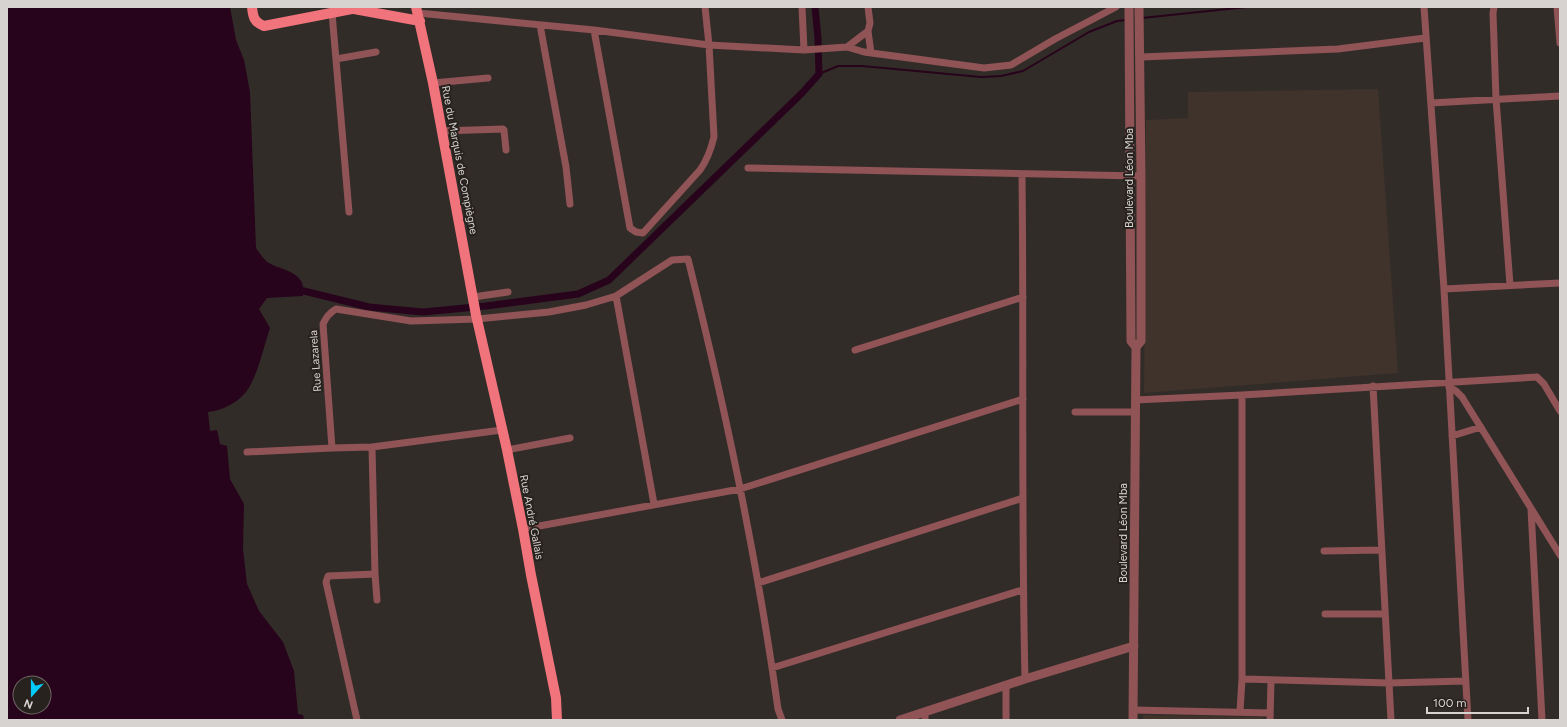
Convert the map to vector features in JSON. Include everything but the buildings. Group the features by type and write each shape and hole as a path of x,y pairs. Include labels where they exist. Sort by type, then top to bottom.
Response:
{"main road":[{"path":"252,7 253,17 256,22 264,26 358,8 418,13"},
{"name":"Rue du Marquis de Compiègne","path":"418,13 433,83 477,317"},
{"name":"Rue André Gallais","path":"477,317 523,529 556,698 557,720"}],"street":[{"path":"594,30 630,228 636,232 643,233 708,160 714,136 709,45 705,7"},
{"path":"802,7 807,50"},
{"path":"868,7 870,23 868,31 871,53"},
{"path":"418,13 594,30 709,45 807,50 847,47 871,53 984,68 1012,65 1055,39 1116,7"},
{"name":"Boulevard Léon Mba","path":"1133,720 1136,347 1141,341 1141,57 1139,7"},
{"path":"1424,7 1444,289 1468,720"},
{"path":"1494,7 1496,99 1510,285"},
{"path":"1557,7 1560,43"},
{"path":"332,13 349,212"},
{"name":"Boulevard Léon Mba","path":"1129,15 1131,341 1136,347"},
{"path":"540,25 566,167 570,204"},
{"path":"847,47 868,31"},
{"path":"1141,57 1338,49 1425,38"},
{"path":"336,59 376,52"},
{"path":"433,83 488,78"},
{"path":"1431,103 1560,96"},
{"path":"441,131 503,129 506,150"},
{"path":"748,168 1141,176"},
{"path":"1022,174 1024,297 1022,590 1024,678"},
{"name":"Rue Lazarela","path":"332,448 323,324 325,318 330,312 336,309 411,321 549,312 586,305 616,296 672,260 688,259 718,378 740,489"},
{"path":"1444,289 1560,283"},
{"path":"474,299 508,292"},
{"path":"616,296 654,504"},
{"path":"855,350 1024,297"},
{"path":"1135,400 1242,395 1373,386 1449,384 1537,376 1544,384 1560,411"},
{"path":"1449,384 1460,394 1560,555"},
{"path":"1373,386 1391,720"},
{"path":"1240,711 1242,679 1242,395"},
{"path":"523,529 740,489 1023,398"},
{"path":"1075,412 1135,412"},
{"path":"1452,436 1481,427"},
{"path":"247,452 372,447 502,430"},
{"path":"507,450 570,438"},
{"path":"372,447 376,600"},
{"path":"740,489 758,582 778,709 782,720"},
{"path":"758,582 1023,498"},
{"path":"1531,509 1542,720"},
{"path":"1324,551 1381,550"},
{"path":"357,720 326,582 328,576 375,574"},
{"path":"772,668 1022,590"},
{"path":"1325,614 1385,614"},
{"path":"900,720 925,716 1024,678 1134,646"},
{"path":"1242,679 1389,683 1465,681"},
{"path":"1133,710 1240,711 1270,716 1271,680"},
{"path":"1006,685 1006,720"}],"shaded area":[{"path":"7,7 230,7 236,40 244,60 250,92 256,248 266,261 297,276 303,287 303,296 267,298 259,309 270,328 254,379 246,392 233,403 218,410 208,412 210,431 217,430 220,444 227,446 230,479 244,504 243,549 247,584 259,611 283,642 294,671 298,714 303,715 304,720 7,720"},
{"path":"1378,89 1398,373 1144,393 1146,120 1188,118 1188,92"},
{"path":"1143,715 1263,717 1263,720 1143,720"}],"waterway":[{"path":"304,291 369,307 423,312 486,306 578,294 609,280 802,93 819,74 815,7"},
{"path":"1142,18 1247,7"},
{"path":"819,74 838,66 862,66 981,77 1001,76 1023,71 1089,32 1117,21 1126,20"}]}
